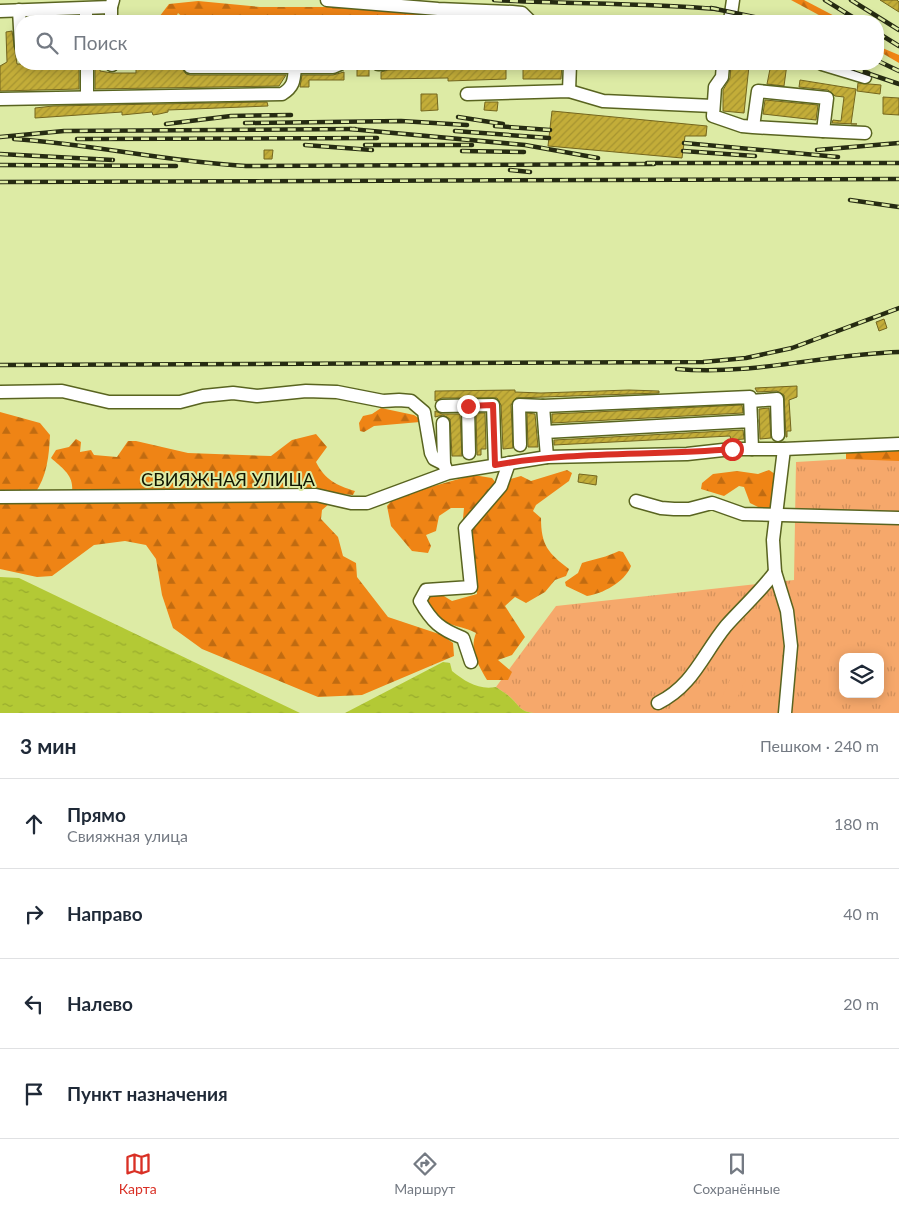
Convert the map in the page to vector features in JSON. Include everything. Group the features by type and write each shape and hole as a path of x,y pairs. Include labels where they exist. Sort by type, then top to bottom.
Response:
{"street":[{"path":"327,0 438,9 512,12 524,15"},
{"path":"731,15 733,0"},
{"path":"0,11 19,10 86,15 112,4"},
{"path":"19,10 19,15"},
{"path":"87,70 87,97"},
{"path":"0,99 282,94 290,90 294,82 295,70"},
{"path":"568,91 570,70"},
{"path":"723,70 722,77 715,87 713,116 742,126 865,133"},
{"path":"842,70 865,77"},
{"path":"467,94 568,91 602,100 713,106"},
{"path":"753,127 758,91 827,98 823,131"},
{"path":"0,392 62,390 110,402 180,402 203,396 233,393 257,396 306,391 337,392 383,402 405,400 411,402 424,412 431,453 434,459 446,469"},
{"path":"751,402 776,394 778,435"},
{"path":"520,445 519,399 543,406 750,397 752,449"},
{"path":"442,406 497,405 495,465"},
{"path":"468,406 469,453"},
{"path":"543,406 547,457"},
{"path":"544,432 751,421"},
{"path":"443,423 446,469"},
{"name":"СВИЯЖНАЯ УЛИЦА","path":"0,497 316,495 351,503 367,503 446,469 495,465 547,457 687,454 752,449 899,444"},
{"path":"784,449 776,516 775,567 787,611 791,646 786,713"},
{"path":"471,662 463,638 442,630 428,615 420,601 426,590 472,587 465,528 501,486 509,463"},
{"path":"636,501 660,508 674,509 690,509 712,503 743,514 806,515 830,518 855,515 899,518"},
{"path":"658,703 673,696 690,680 724,628 775,567"}],"green space":[{"path":"791,0 804,0 833,15 819,15"},
{"path":"198,1 260,7 341,7 434,15 180,15 178,13 177,15 161,15 169,4"},
{"path":"884,49 899,55 899,63 884,54"},
{"path":"381,408 414,415 420,419 420,422 374,426 364,432 360,431 359,423 363,416 372,414"},
{"path":"0,412 40,423 50,435 47,466 35,493 0,493"},
{"path":"316,434 327,447 316,462 319,468 327,478 355,491 353,495 320,492 72,491 69,476 51,458 56,450 69,447 76,439 81,442 80,452 91,450 94,455 117,457 128,441 136,441 188,453 271,456 292,440"},
{"path":"899,448 899,461 846,459 846,452"},
{"path":"899,456 899,713 534,713 523,710 496,687 556,606 794,580 796,462"},
{"path":"567,470 572,473 569,481 536,505 533,511 541,518 542,535 547,548 569,569 566,576 555,580 545,592 526,603 515,597 505,606 525,637 512,655 498,660 512,672 508,680 487,680 474,652 473,646 476,633 436,617 431,612 428,604 428,594 439,593 452,601 477,594 475,573 461,539 464,508 451,508 439,516 436,531 426,535 431,546 428,553 412,551 391,526 387,506 395,497 473,475 492,478 496,483 521,476 531,481"},
{"path":"769,470 775,474 772,509 766,511 750,503 744,487 739,486 724,496 701,489 702,483 713,474 737,471 758,474"},
{"path":"328,498 329,504 322,510 321,519 338,537 343,556 356,563 357,577 388,617 442,635 453,643 454,656 362,695 318,697 202,649 173,628 162,595 156,559 146,545 125,541 94,545 52,576 37,577 0,569 0,501"},
{"path":"619,551 623,552 631,566 624,577 612,586 599,593 587,596 566,586 565,582 578,573 582,563"},
{"path":"733,673 746,679 733,707 720,701"}],"water":[{"path":"0,577 19,578 300,713 0,713"},
{"path":"443,662 450,663 452,671 467,682 483,687 496,687 523,710 534,713 345,713"}],"building":[{"path":"880,0 897,0 899,2 899,12"},
{"path":"12,31 15,70 79,70 79,89 0,91 0,66 7,62 6,32"},
{"path":"95,70 112,73 136,73 136,70 183,70 186,74 190,75 286,75 279,86 95,89"},
{"path":"357,70 369,70 369,76 357,76"},
{"path":"388,70 506,70 506,79 448,81 448,78 381,79 381,72"},
{"path":"523,70 562,70 561,79 523,79"},
{"path":"731,70 749,70 744,113 723,111 723,90 730,78"},
{"path":"770,70 786,70 784,86 767,84"},
{"path":"344,72 344,80 309,80 309,87 300,87 302,75 333,75"},
{"path":"800,80 856,89 851,124 832,123 833,120 841,121 844,97 835,96 828,90 799,87"},
{"path":"858,83 881,85 880,94 857,91"},
{"path":"421,94 437,94 438,110 421,111"},
{"path":"883,97 899,98 899,115 883,114"},
{"path":"765,100 818,105 816,120 763,114"},
{"path":"267,102 268,106 168,110 168,112 153,115 152,112 122,115 122,112 35,118 35,108 53,106"},
{"path":"485,102 498,102 497,111 484,110"},
{"path":"552,111 707,126 706,136 685,136 682,158 548,146"},
{"path":"264,150 273,150 272,159 264,159"},
{"path":"884,319 887,328 879,331 876,322"},
{"path":"797,386 797,397 789,400 791,431 787,431 786,437 784,395 777,391 757,392 755,388"},
{"path":"515,390 515,392 541,393 629,390 659,391 659,393 516,398 511,405 513,448 503,449 501,405 497,398 442,398 435,401 435,391"},
{"path":"742,405 743,413 552,423 552,414"},
{"path":"769,408 771,438 760,439 759,409"},
{"path":"435,411 442,414 460,414 462,456 452,456 450,419 443,415 435,417"},
{"path":"476,413 485,413 486,449 481,449 481,455 477,455"},
{"path":"527,413 535,414 538,447 528,447"},
{"path":"743,430 744,439 731,440 730,436 554,445 554,440"},
{"path":"579,474 597,476 596,485 578,482"}],"railway":[{"path":"494,0 717,9"},
{"path":"825,0 849,15"},
{"path":"851,0 875,15"},
{"path":"711,8 745,15"},
{"path":"884,21 899,30"},
{"path":"884,37 899,46"},
{"path":"884,64 899,71"},
{"path":"858,70 899,84"},
{"path":"166,124 231,116 291,115"},
{"path":"458,117 503,124"},
{"path":"245,123 401,121 467,125"},
{"path":"495,126 550,130"},
{"path":"350,129 525,145 598,158"},
{"path":"0,137 64,131 355,129"},
{"path":"455,131 549,138"},
{"path":"77,139 377,138"},
{"path":"14,139 43,141 188,161 246,166 654,164"},
{"path":"684,143 838,157"},
{"path":"817,150 899,143"},
{"path":"305,145 372,150"},
{"path":"365,145 472,145"},
{"path":"462,151 524,152"},
{"path":"683,151 755,156"},
{"path":"0,154 113,160"},
{"path":"647,163 899,163"},
{"path":"0,165 176,166"},
{"path":"510,170 530,172"},
{"path":"0,182 899,179"},
{"path":"850,200 899,207"},
{"path":"0,365 703,362 746,358 792,348 899,308"},
{"path":"677,369 732,370 844,356 899,352"}],"route":[{"path":"468,406 493,405 495,465 547,457 687,454 732,449"}]}
